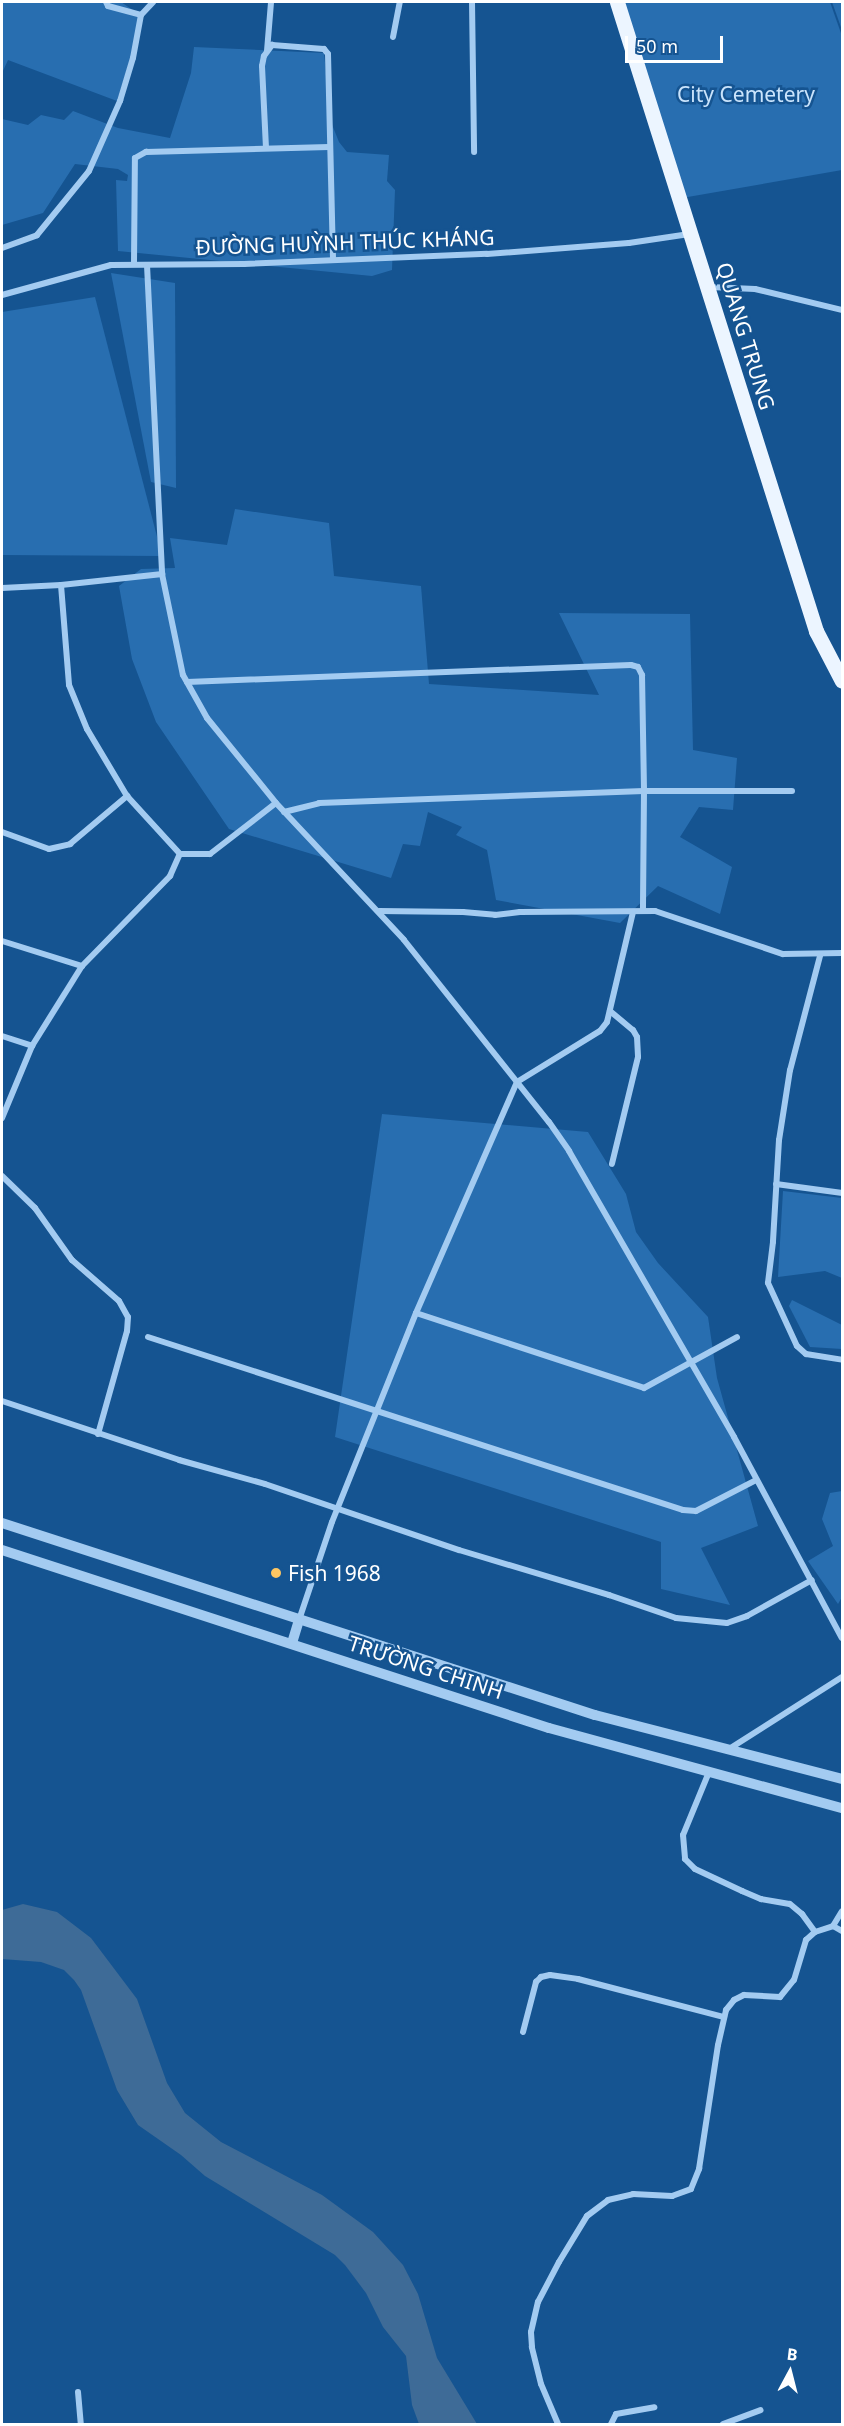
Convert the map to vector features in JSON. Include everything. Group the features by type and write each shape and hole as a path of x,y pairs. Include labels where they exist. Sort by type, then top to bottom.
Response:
{"main road":[{"name":"QUANG TRUNG","path":"616,2 692,233 816,631 843,681"}],"street":[{"path":"106,2 108,6 141,15"},
{"path":"2,248 37,235 89,171 120,101 133,58 141,15 153,2"},
{"path":"266,148 261,66 267,51 271,2"},
{"path":"393,37 399,2"},
{"path":"472,2 474,152"},
{"path":"267,51 272,45 315,46 324,48 328,54 333,258"},
{"path":"134,264 135,158 146,152 329,147"},
{"name":"ĐƯỜNG HUỲNH THÚC KHÁNG","path":"2,295 111,265 487,254 629,243 692,233"},
{"path":"147,265 162,574 183,675 207,718 284,812 379,911 517,1082 569,1151 691,1364 843,1638"},
{"path":"709,287 755,289 843,310"},
{"path":"2,588 60,585 162,574"},
{"path":"60,585 69,685 87,729 127,796 180,854 210,854 276,803"},
{"path":"187,682 630,665 638,667 642,675 643,911"},
{"path":"284,812 319,803 644,791 792,791"},
{"path":"2,832 49,849 70,844 127,796"},
{"path":"2,1118 33,1046 82,966 170,876 180,854"},
{"path":"379,911 463,912 495,915 520,912 656,911 783,954 820,956 843,953"},
{"path":"292,1643 338,1509 376,1412 416,1313 517,1082 600,1031 607,1022 633,912"},
{"path":"2,941 82,966"},
{"path":"820,956 790,1070 779,1140 768,1283 797,1346 806,1354 843,1360"},
{"path":"610,1011 633,1030 637,1037 638,1057 612,1164"},
{"path":"2,1036 33,1046"},
{"path":"2,1176 36,1208 72,1260 119,1301 128,1317 127,1331 98,1434"},
{"path":"776,1184 843,1192"},
{"path":"416,1313 644,1388 736,1337"},
{"path":"148,1337 683,1510 696,1511 756,1480"},
{"path":"2,1401 98,1434 338,1509 459,1550 609,1595 665,1615 699,1622 727,1623 812,1580"},
{"name":"TRƯỜNG CHINH","path":"2,1523 595,1715 843,1779"},
{"name":"TRƯỜNG CHINH","path":"2,1550 549,1728 843,1808"},
{"path":"728,1749 843,1677"},
{"path":"709,1772 683,1835 685,1859 696,1869 742,1892 760,1899 790,1904 802,1914 815,1932"},
{"path":"558,2424 541,2384 532,2347 532,2319 538,2302 569,2244 587,2216 608,2200 633,2194 672,2196 691,2189 699,2169 724,2017 734,2000 744,1995 772,1998 780,1997 787,1991 794,1980 806,1940 815,1932 833,1926 843,1911"},
{"path":"833,1926 843,1931"},
{"path":"523,2032 536,1982 541,1977 550,1975 578,1979 724,2017"},
{"path":"78,2392 81,2424"},
{"path":"611,2424 616,2414 654,2407"},
{"path":"723,2424 760,2410"}],"green space":[{"path":"2,2 121,2 143,17 117,101 8,60 2,73"},
{"name":"City Cemetery","path":"621,2 830,2 842,36 842,170 682,198"},
{"path":"832,2 842,2 842,30"},
{"path":"194,47 324,53 331,122 339,142 347,152 389,155 387,181 395,190 392,270 372,276 118,251 116,180 127,181 128,175 118,169 75,164 43,213 2,225 2,119 28,125 41,115 64,120 73,111 118,128 170,138 191,73"},
{"path":"111,273 175,283 176,488 151,482"},
{"path":"95,297 162,556 2,555 2,312"},
{"path":"235,509 329,523 334,576 421,586 429,684 599,695 559,613 690,614 693,750 737,758 733,810 699,807 680,837 732,867 720,914 658,886 620,923 496,900 487,850 456,835 462,827 428,812 420,846 403,844 391,878 229,829 156,722 132,659 119,586 141,569 175,568 170,538 227,545"},
{"path":"382,1114 588,1132 626,1194 636,1232 658,1263 708,1317 717,1378 758,1526 701,1548 730,1605 661,1589 661,1542 335,1437"},
{"path":"783,1191 842,1198 842,1278 825,1271 778,1277"},
{"path":"792,1300 842,1325 842,1349 810,1347 789,1306"},
{"path":"842,1491 842,1597 838,1604 808,1561 833,1546 822,1519 830,1493"}],"shaded area":[{"path":"23,1904 57,1912 91,1938 137,1999 167,2083 185,2113 221,2142 322,2195 373,2232 403,2265 418,2294 437,2358 477,2424 419,2424 412,2405 406,2356 383,2327 366,2293 345,2265 335,2255 205,2176 181,2155 138,2125 117,2090 81,1990 74,1980 64,1970 41,1962 2,1959 2,1910"}],"place":[{"name":"Fish 1968","path":"276,1573"}]}
